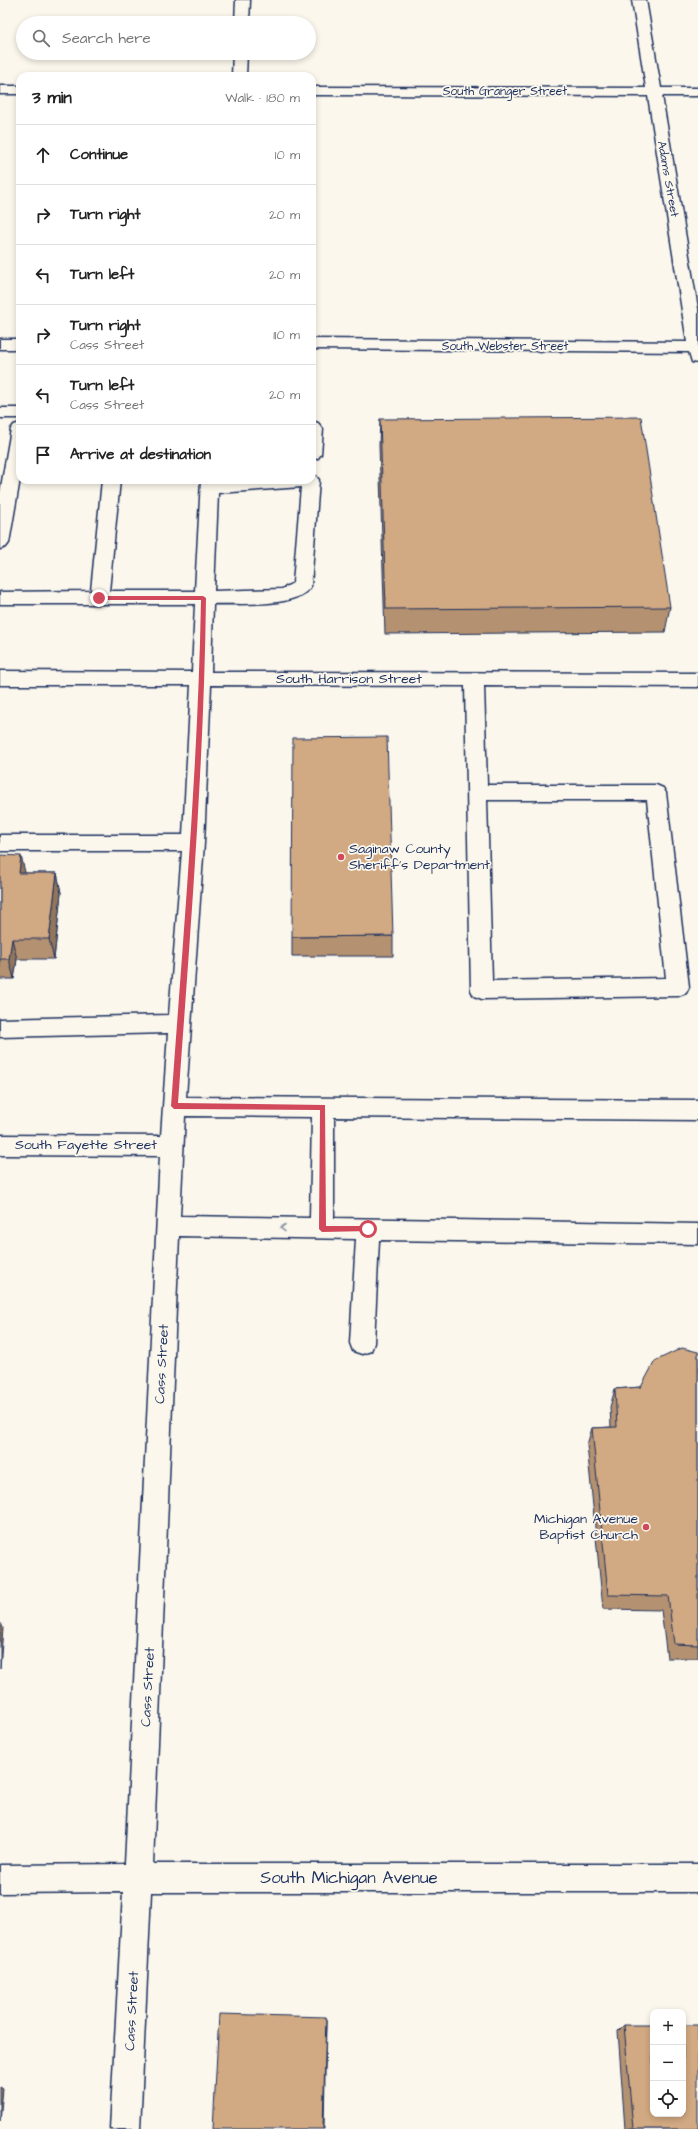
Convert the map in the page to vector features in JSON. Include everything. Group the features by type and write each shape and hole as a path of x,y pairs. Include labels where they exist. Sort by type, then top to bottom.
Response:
{"street":[{"path":"242,16 243,0"},
{"name":"Adams Street","path":"639,0 697,351"},
{"path":"239,72 240,60"},
{"path":"0,90 16,90"},
{"name":"South Granger Street","path":"316,91 698,92"},
{"path":"0,344 16,344"},
{"name":"South Webster Street","path":"316,344 697,351"},
{"path":"0,413 16,413"},
{"path":"0,543 16,452"},
{"path":"99,598 111,484"},
{"name":"Cass Street","path":"125,2129 140,1878 174,1106 194,843 202,679 203,598 210,484"},
{"path":"0,598 203,598 285,595 302,586 310,484"},
{"name":"South Harrison Street","path":"0,678 698,680"},
{"path":"474,680 482,990 678,987 656,793 477,792"},
{"path":"0,843 194,843"},
{"path":"0,1028 181,1024"},
{"path":"174,1106 698,1110"},
{"path":"322,1229 323,1107"},
{"name":"South Fayette Street","path":"0,1145 172,1146"},
{"path":"168,1226 698,1234"},
{"path":"362,1343 368,1229"},
{"name":"South Michigan Avenue","path":"0,1879 698,1878"}],"building":[{"path":"641,417 670,607 386,609 380,419"},
{"name":"Saginaw County Sheriff's Department","path":"387,737 393,936 292,937 293,738"},
{"path":"0,855 21,856 19,873 57,873 49,939 12,939 9,959 0,959"},
{"name":"Michigan Avenue Baptist Church","path":"682,1348 698,1352 698,1645 674,1644 668,1596 608,1595 592,1428 617,1427 615,1389 641,1387 655,1361"},
{"path":"219,2014 326,2017 323,2129 213,2129"},
{"path":"624,2025 650,2025 650,2117 686,2117 686,2025 698,2025 698,2129 633,2129"}],"place":[{"name":"Saginaw County Sheriff's Department","path":"341,857"},
{"name":"Michigan Avenue Baptist Church","path":"646,1527"}],"route":[{"path":"99,598 203,598 202,679 194,843 174,1106 323,1107 322,1229 368,1229"}]}
